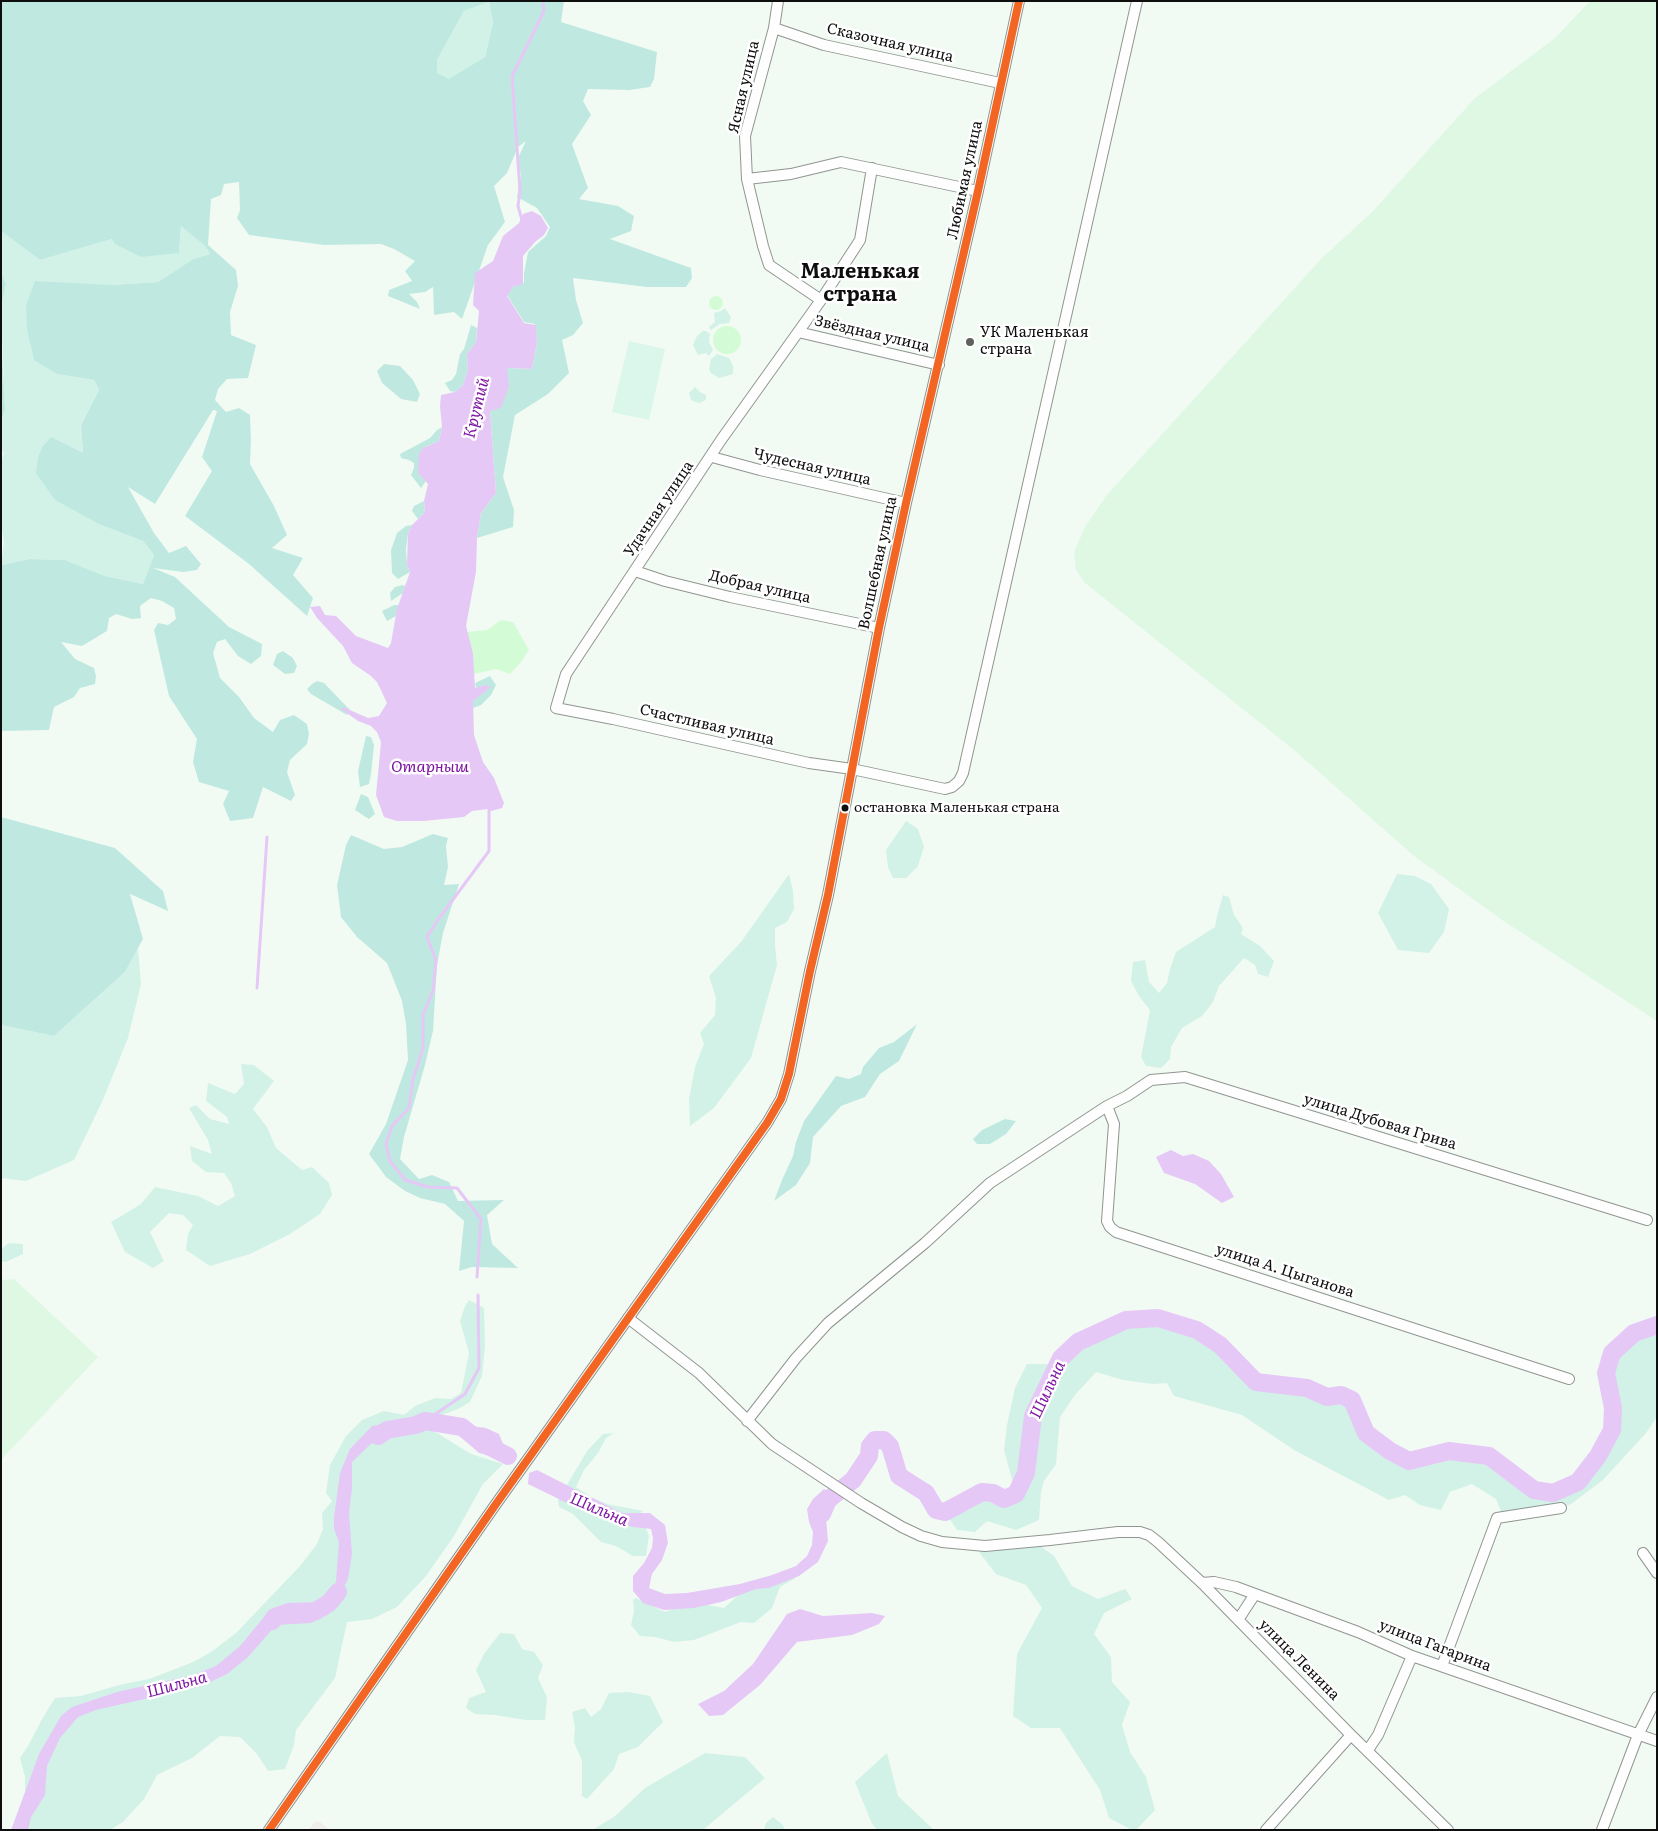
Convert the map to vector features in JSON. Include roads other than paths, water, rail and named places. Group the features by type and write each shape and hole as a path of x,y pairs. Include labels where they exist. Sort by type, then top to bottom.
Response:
{"street":[{"name":"Ясная улица","path":"778,1 774,28 745,136 747,179 769,265 821,300"},
{"name":"Любимая улица","path":"939,365 1019,1"},
{"name":"Счастливая улица","path":"556,708 809,763 852,769 945,789 952,787 959,781 963,773 1137,1"},
{"name":"Сказочная улица","path":"774,28 824,45 1000,83"},
{"path":"747,179 791,174 841,162 978,190"},
{"name":"Удачная улица","path":"556,708 566,674 722,440 821,300 860,240 872,168"},
{"name":"Звёздная улица","path":"798,332 939,365"},
{"name":"Волшебная улица","path":"269,1830 496,1504 761,1131 781,1099 789,1074 828,895 906,503 939,365"},
{"name":"Чудесная улица","path":"712,457 760,470 906,503"},
{"name":"Добрая улица","path":"635,570 665,581 730,597 880,628"},
{"name":"улица Дубовая Грива","path":"747,1421 796,1358 828,1323 925,1243 990,1183 1107,1106 1127,1096 1151,1080 1185,1078 1648,1220"},
{"name":"улица А. Цыганова","path":"1107,1106 1114,1124 1107,1221 1116,1232 1569,1379"},
{"name":"улица Ленина","path":"628,1318 699,1373 772,1444 861,1503 921,1536 942,1542 984,1546 1118,1532 1140,1532 1149,1536 1202,1583 1448,1830"},
{"path":"1442,1666 1497,1518 1561,1508"},
{"path":"1643,1553 1657,1574"},
{"name":"улица Гагарина","path":"1202,1583 1220,1583 1255,1594 1358,1632 1412,1656 1657,1741"},
{"path":"1238,1620 1255,1594"},
{"path":"1368,1750 1378,1734 1412,1656"},
{"path":"1602,1830 1638,1735 1657,1697"},
{"path":"1266,1830 1352,1735"}],"water":[{"name":"Отарныш","path":"532,211 541,216 548,228 544,235 523,256 523,284 513,287 507,296 524,323 536,325 537,343 532,369 507,368 509,386 501,408 490,411 496,493 481,513 477,538 476,572 466,626 473,653 475,688 485,685 491,687 473,701 474,735 483,762 494,778 504,803 502,808 488,812 488,809 472,811 464,817 424,821 397,821 384,817 376,795 381,742 377,732 371,726 358,721 341,709 343,707 368,718 379,716 387,703 377,682 352,663 343,646 317,618 310,607 320,606 325,615 336,616 356,636 388,648 391,643 397,609 410,572 407,565 408,534 412,525 425,512 424,501 428,484 418,473 419,454 423,448 439,441 442,427 441,395 455,392 463,385 468,370 467,354 476,342 479,311 473,305 475,273 493,261 503,236 519,223 523,214"},
{"path":"1171,1150 1183,1156 1193,1154 1209,1161 1221,1174 1234,1197 1222,1203 1195,1184 1164,1173 1156,1157"},
{"path":"396,1422 402,1431 377,1438 352,1462 352,1488 349,1513 352,1554 348,1579 336,1603 327,1615 311,1623 276,1625 248,1657 227,1674 202,1686 96,1710 78,1717 60,1738 47,1766 45,1795 31,1817 28,1830 11,1830 39,1754 61,1716 72,1707 117,1692 193,1675 216,1666 240,1646 269,1611 279,1608 301,1615 312,1615 331,1600 336,1581 339,1542 334,1529 334,1517 340,1473 350,1449 372,1426"},
{"path":"462,1427 486,1428 499,1434 505,1449 498,1458 479,1453 469,1444"},
{"path":"537,1470 622,1513 650,1513 665,1525 668,1543 662,1560 652,1574 649,1588 665,1594 687,1593 740,1584 796,1566 807,1556 812,1545 813,1532 807,1509 813,1499 824,1489 835,1496 825,1506 828,1541 818,1562 799,1576 769,1588 756,1589 721,1602 694,1608 664,1610 643,1603 633,1591 633,1576 644,1563 652,1548 653,1538 651,1529 633,1527 609,1520 567,1503 528,1484 529,1473"},
{"path":"800,1609 823,1616 872,1613 885,1616 879,1624 852,1635 797,1642 760,1685 723,1715 709,1716 698,1704 724,1691 753,1664 787,1614"}],"waterway":[{"name":"Крутий","path":"522,220 518,206 520,191 512,76 544,11 543,1"},
{"path":"477,1277 481,1219 457,1188 428,1187 405,1180 390,1161 386,1144 392,1126 409,1108 413,1079 423,1048 423,1015 433,991 436,960 427,937 489,851 489,808"},
{"path":"257,988 267,837"},
{"path":"425,1421 465,1394 479,1368 478,1295"},
{"name":"Шильна","path":"822,1514 828,1500 853,1480 869,1456 870,1446 875,1440 884,1440 890,1446 899,1476 926,1493 936,1510 945,1512 982,1492 993,1493 1004,1499 1016,1494 1026,1473 1033,1416 1061,1358 1078,1342 1126,1320 1158,1318 1197,1330 1220,1345 1256,1382 1307,1388 1327,1397 1341,1395 1352,1400 1366,1433 1390,1451 1409,1461 1449,1451 1489,1456 1534,1490 1553,1493 1578,1482 1598,1456 1612,1430 1613,1408 1606,1373 1612,1353 1634,1333 1657,1325"},
{"name":"Шильна","path":"378,1436 387,1430 416,1425 425,1421 462,1427 482,1443 508,1456"},
{"name":"Шильна","path":"272,1621 275,1617 289,1612 316,1611 329,1603 338,1592"}],"place":[{"name":"УК Маленькая страна","path":"970,342"},
{"name":"остановка Маленькая страна","path":"845,808"}],"district":[{"name":"Маленькая страна","path":"860,284"}]}
